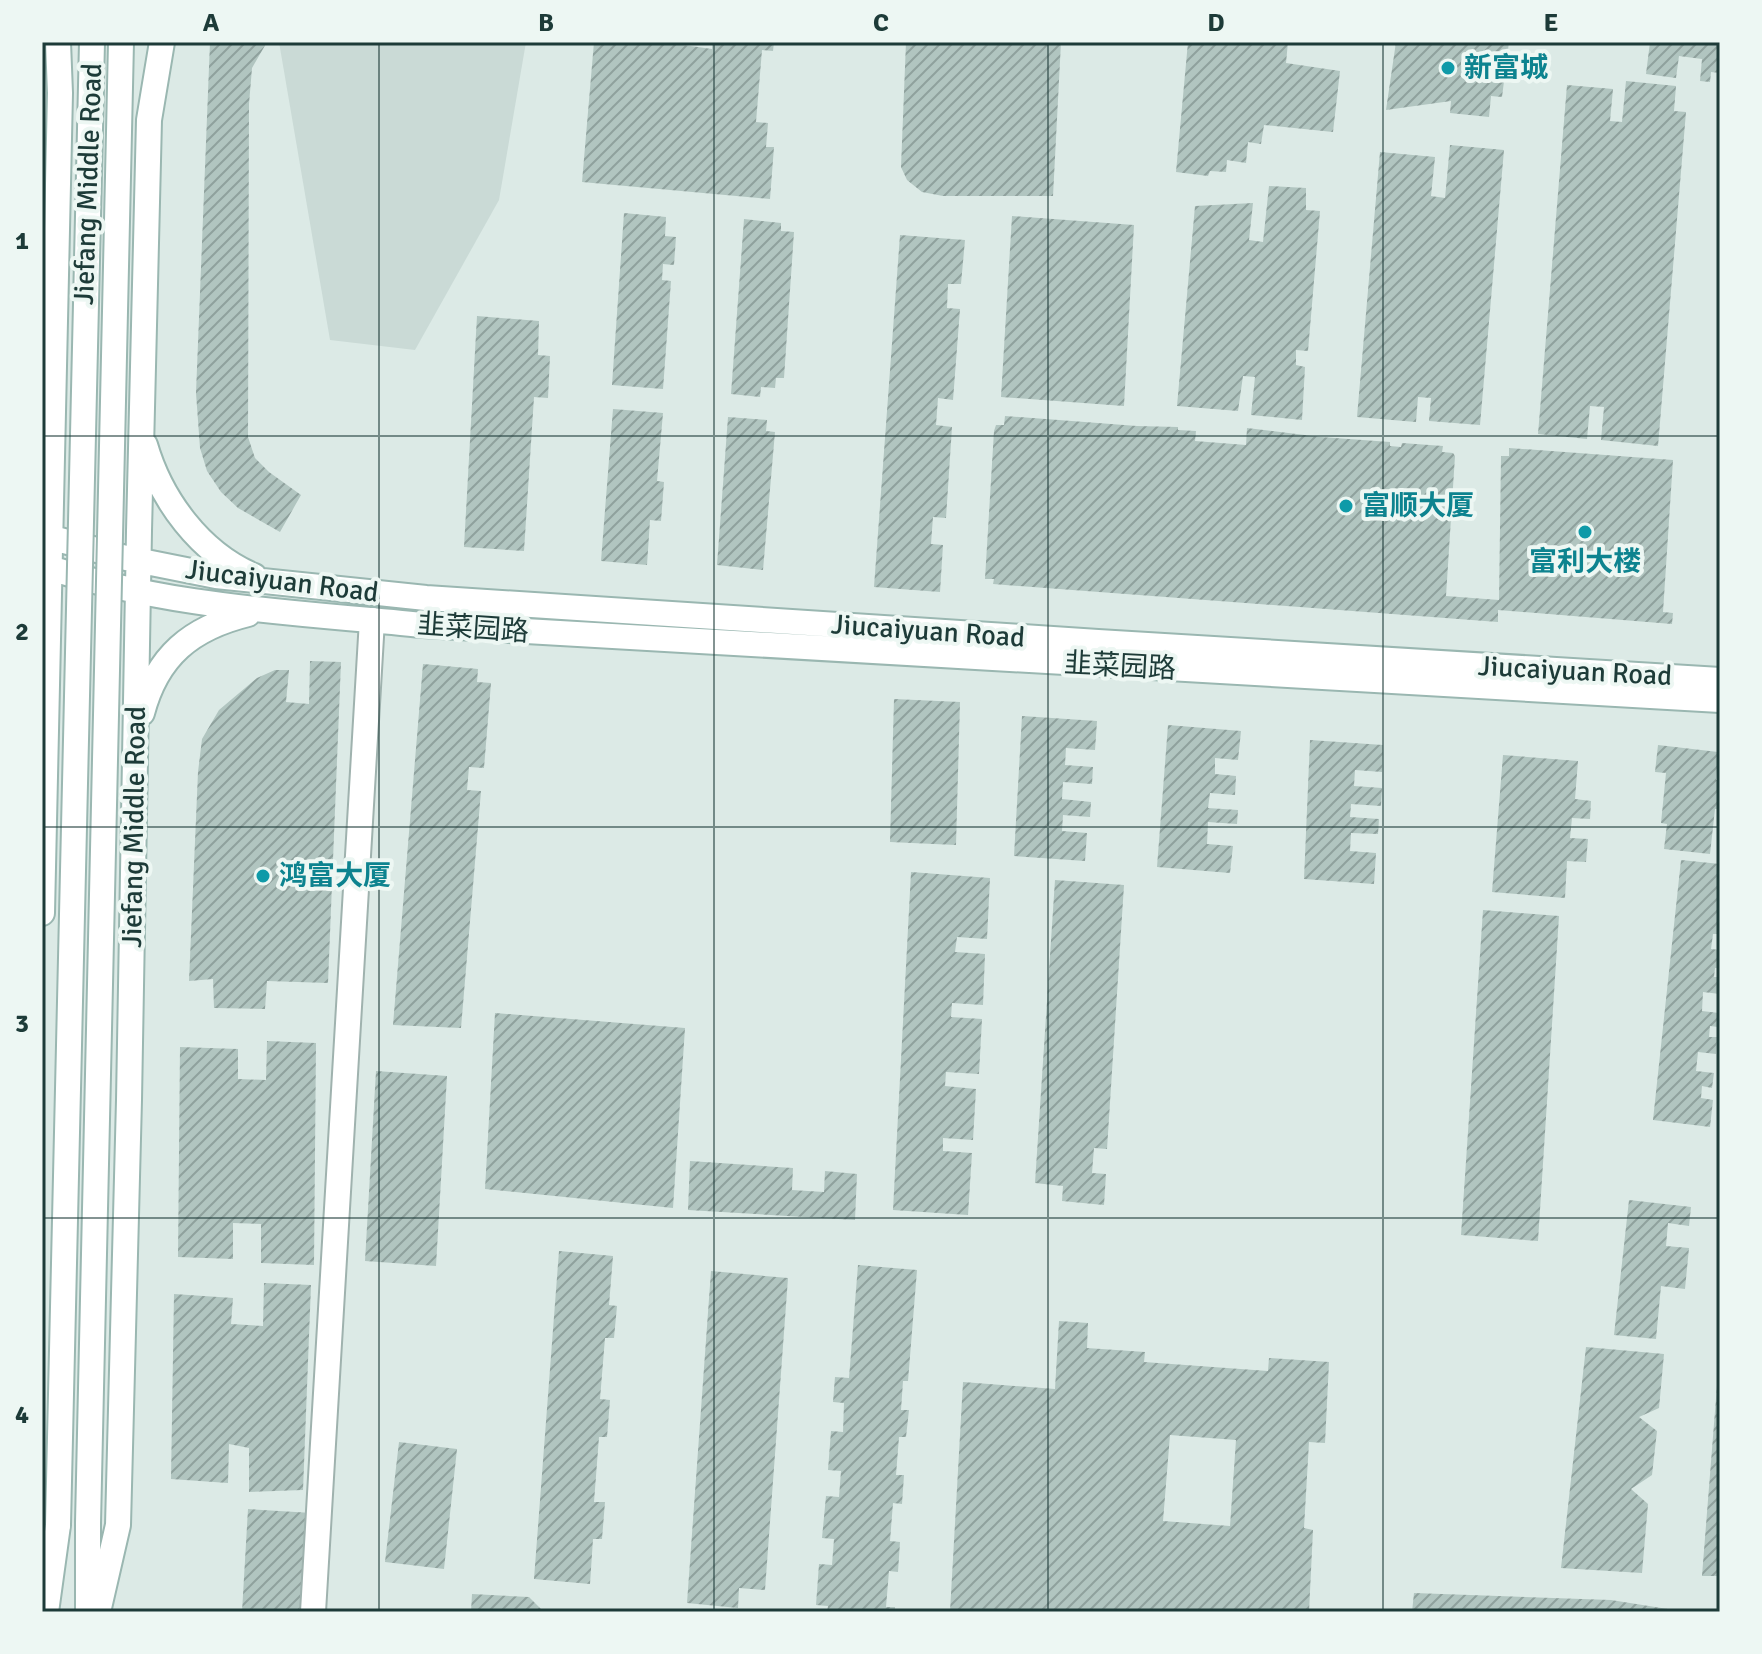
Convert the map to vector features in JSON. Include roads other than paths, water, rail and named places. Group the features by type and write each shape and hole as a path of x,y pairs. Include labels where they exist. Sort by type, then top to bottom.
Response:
{"street":[{"name":"Jiefang Middle Road","path":"42,913 47,666 45,566 52,424 60,93 58,42"},
{"name":"Jiefang Middle Road","path":"46,1612 58,1525 92,42"},
{"name":"Jiefang Middle Road","path":"88,1612 121,42"},
{"name":"Jiefang Middle Road","path":"98,1612 118,1525 149,120 162,42"},
{"path":"42,447 52,424"},
{"path":"141,431 161,486 206,547 237,568 271,583"},
{"name":"Jiucaiyuan Road","path":"46,536 138,561 216,576 489,602 1720,680"},
{"name":"韭菜园路","path":"45,566 138,590 219,606 439,626 1720,700"},
{"path":"136,735 146,699 162,665 177,647 201,631 228,619 268,610"},
{"path":"313,1612 372,620"},
{"path":"42,636 47,666"}],"place":[{"name":"新富城","path":"1448,68"},
{"name":"富顺大厦","path":"1346,506"},
{"name":"富利大楼","path":"1585,532"},
{"name":"鸿富大厦","path":"263,876"}]}
